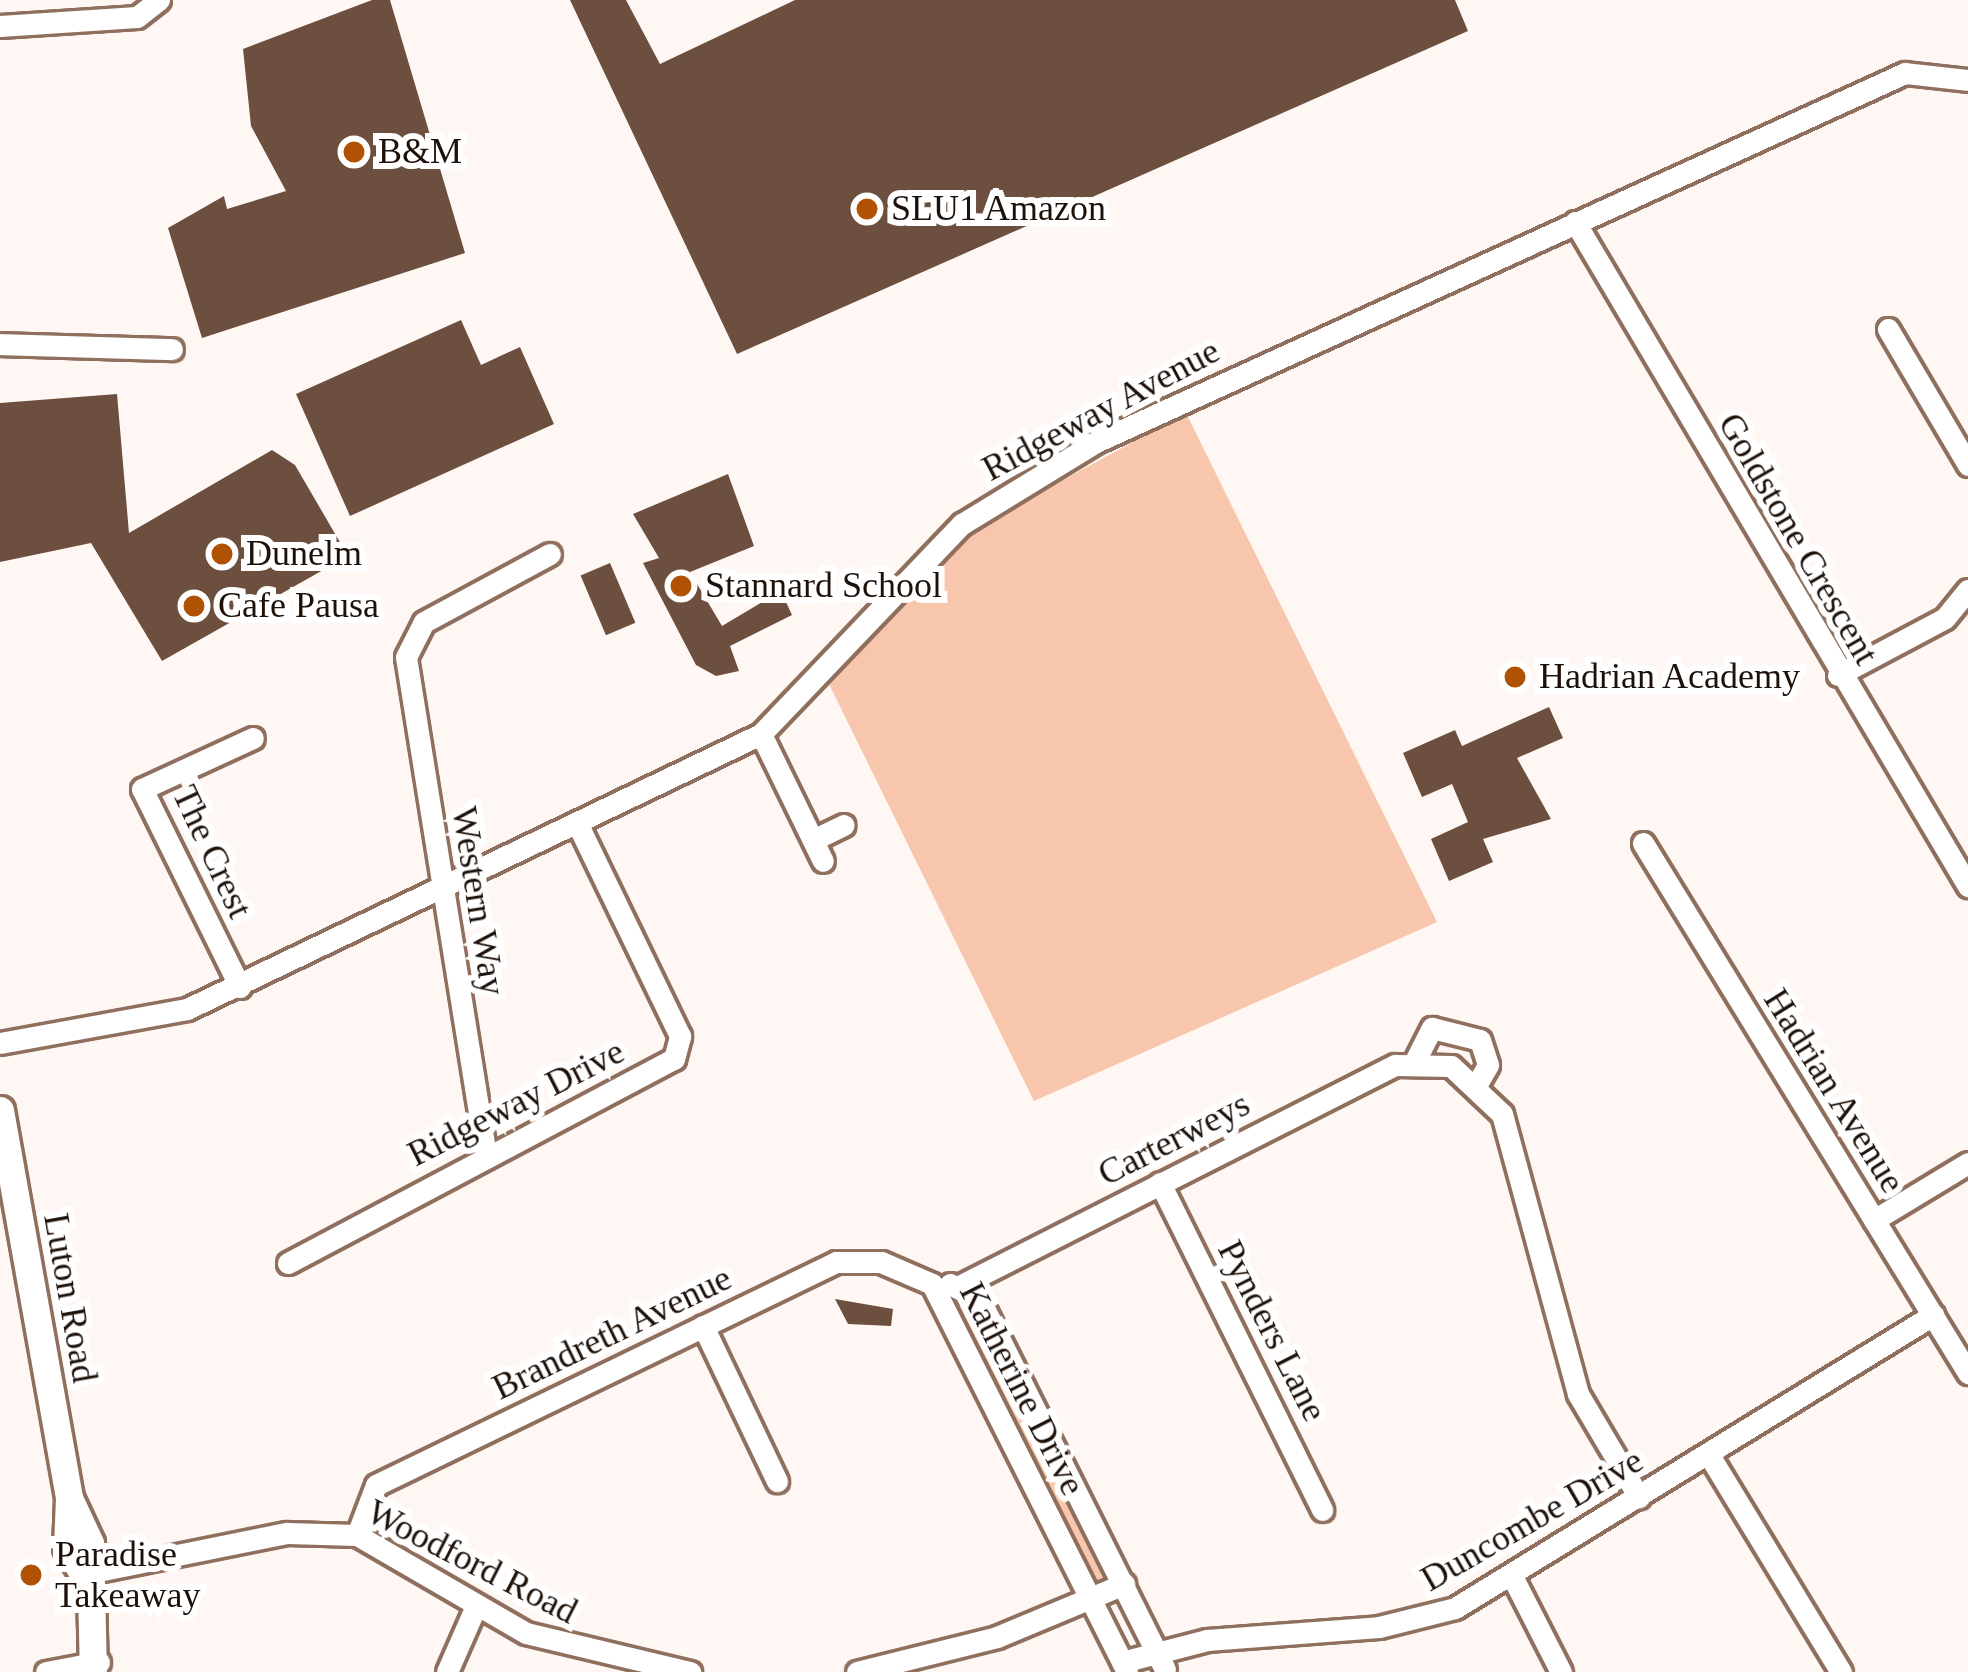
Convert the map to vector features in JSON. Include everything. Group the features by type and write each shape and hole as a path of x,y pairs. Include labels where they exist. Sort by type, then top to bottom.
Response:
{"main road":[{"name":"Luton Road","path":"0,1109 69,1498 88,1532 83,1574 102,1669"}],"street":[{"path":"0,26 44,12 137,17 159,0"},
{"name":"Ridgeway Avenue","path":"0,1043 187,1009 761,734 879,601 1023,482 1575,222 1905,73 1968,80"},
{"name":"Goldstone Crescent","path":"1575,222 1838,676 1968,886"},
{"path":"1888,329 1968,466"},
{"path":"0,344 172,349"},
{"name":"Western Way","path":"487,1156 406,658 424,622 550,554"},
{"path":"1838,676 1945,618 1968,590"},
{"path":"761,734 823,861"},
{"name":"The Crest","path":"240,986 142,789 253,738"},
{"name":"Ridgeway Drive","path":"288,1263 674,1060 680,1036 577,823"},
{"path":"813,840 844,825"},
{"name":"Hadrian Avenue","path":"1643,843 1968,1373"},
{"name":"Carterweys","path":"963,1284 1416,1060 1420,1033 1459,1033 1487,1049 1478,1082 1502,1114 1577,1394 1639,1497"},
{"path":"1416,1060 1478,1082"},
{"path":"1874,1220 1968,1162"},
{"name":"Pynders Lane","path":"1160,1183 1322,1510"},
{"name":"Brandreth Avenue","path":"357,1535 376,1485 836,1262 881,1262 932,1284"},
{"name":"Katherine Drive","path":"1125,1667 932,1284 963,1284 1163,1665"},
{"name":"Duncombe Drive","path":"1125,1667 1163,1665 1207,1640 1422,1620 1512,1576 1933,1315"},
{"path":"703,1326 777,1481"},
{"path":"1709,1455 1841,1672"},
{"name":"Woodford Road","path":"83,1574 287,1533 357,1535 476,1606 640,1669 690,1672"},
{"path":"1512,1576 1561,1672"},
{"path":"857,1672 1091,1601 1124,1584"},
{"path":"447,1672 476,1606"},
{"path":"46,1672 102,1669"}],"shaded area":[{"path":"1186,413 1437,922 1034,1101 828,682 887,604 959,537"},
{"path":"967,1293 1106,1579 1091,1586 952,1300"}],"building":[{"name":"B&M","path":"372,0 390,0 465,253 202,338 168,228 224,196 227,209 286,191 251,126 243,49"},
{"name":"SLU1 Amazon","path":"570,0 626,0 660,64 795,0 1455,0 1468,31 737,354"},
{"path":"461,320 481,365 520,347 554,424 350,516 296,394"},
{"path":"117,394 129,533 272,450 295,465 348,556 162,661 91,543 0,562 0,403"},
{"path":"728,474 754,546 690,572 722,626 781,591 792,615 730,646 739,671 716,676 696,665 643,563 659,558 633,514"},
{"path":"610,563 635,623 606,635 581,576"},
{"path":"1549,707 1563,738 1517,758 1551,819 1483,839 1493,862 1449,881 1431,839 1468,822 1452,784 1422,797 1403,753 1455,730 1462,746"},
{"path":"835,1299 893,1309 891,1326 848,1324"}],"place":[{"name":"B&M","path":"354,152"},
{"name":"SLU1 Amazon","path":"867,209"},
{"name":"Dunelm","path":"222,554"},
{"name":"Stannard School","path":"681,586"},
{"name":"Cafe Pausa","path":"194,606"},
{"name":"Hadrian Academy","path":"1515,677"},
{"name":"Paradise Takeaway","path":"31,1575"}]}
